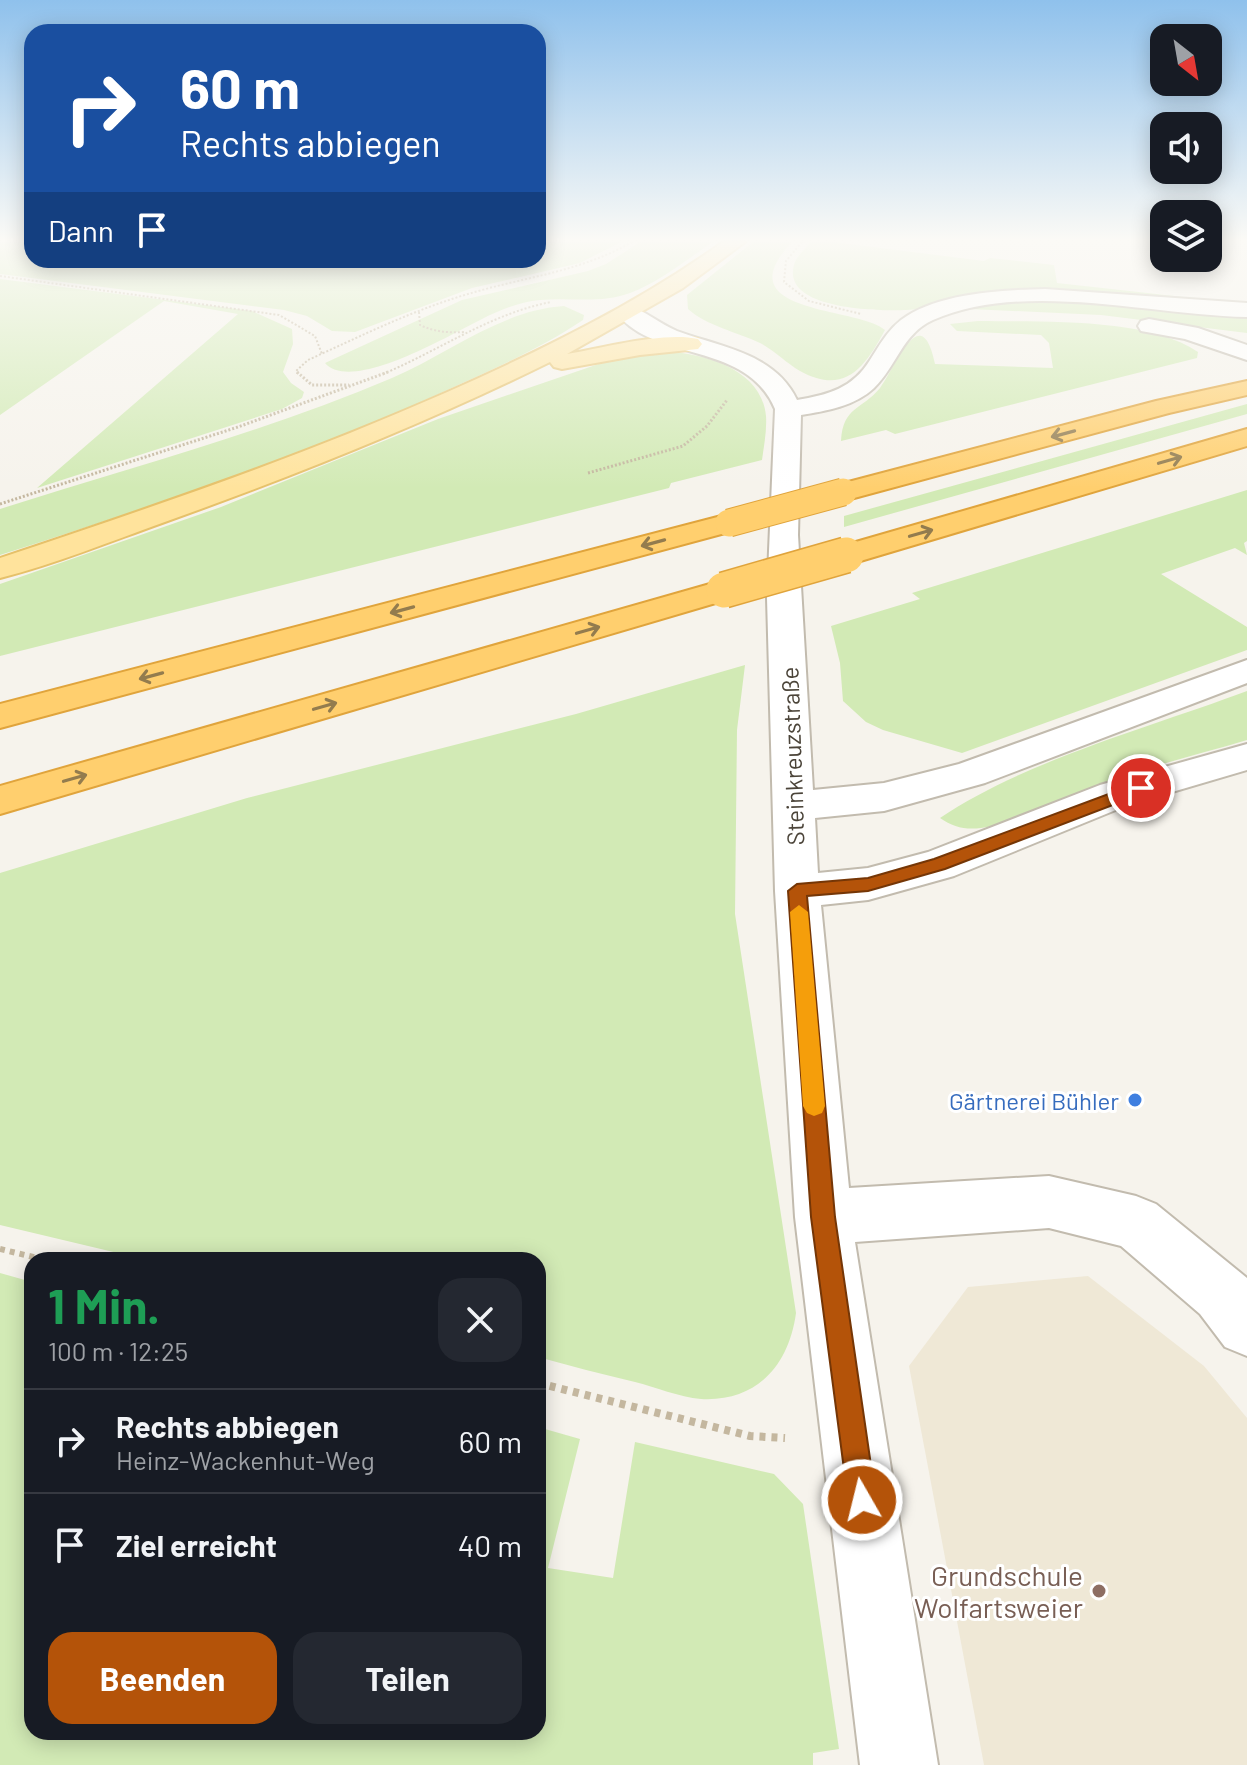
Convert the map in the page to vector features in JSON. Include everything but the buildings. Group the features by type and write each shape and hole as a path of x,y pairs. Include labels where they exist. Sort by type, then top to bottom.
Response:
{"highway":[{"path":"1165,406 1247,368"},
{"path":"0,716 1165,406 1247,388"},
{"path":"0,800 1247,437"}],"main road":[{"path":"0,568 308,460 512,372 603,324"},
{"path":"512,372 640,348 690,344"}],"street":[{"path":"643,324 650,330 690,344 777,389 825,403 851,393 869,379 898,331 909,324"},
{"path":"690,324 732,338 758,356 777,389"},
{"path":"1130,324 1190,333 1247,353"},
{"name":"Steinkreuzstraße","path":"777,389 797,891 823,1217 899,1765"},
{"path":"794,806 884,797 971,774 1247,671"},
{"path":"797,891 868,884 939,865 1114,795 1247,757"},
{"path":"823,1217 1049,1202 1136,1223 1221,1293 1247,1325"}],"path":[{"path":"295,324 315,336 322,354"},
{"path":"0,504 196,443 357,384 323,387 302,381 296,371 322,354 390,324"},
{"path":"420,324 444,334 471,331"},
{"path":"588,473 683,446 707,426 732,397 745,390 777,389"},
{"path":"0,1249 24,1255"},
{"path":"546,1385 750,1436 854,1442"}],"shaded area":[{"name":"Grundschule Wolfartsweier","path":"1088,1276 1204,1366 1247,1418 1247,1765 984,1765 909,1366 968,1287"}],"green space":[{"path":"0,324 130,324 0,415"},
{"path":"226,324 282,324 292,329 293,344 283,372 291,383 304,392 302,398 282,409 37,488"},
{"path":"321,324 375,324 355,332 332,331"},
{"path":"409,324 472,324 403,358 379,366 338,371 325,363"},
{"path":"496,324 576,324 515,359 335,439 112,519 0,555 0,509 296,415 392,378"},
{"path":"714,324 874,324 885,330 870,356 852,374 841,379 816,378 800,371 760,343"},
{"path":"950,324 1096,324 1151,333 1198,352 1197,358 895,434 886,430 841,441 849,415 880,388 900,354 915,337 923,337 929,345 935,364 1053,368 1049,343 1041,335 957,331"},
{"path":"1177,324 1247,324 1247,333"},
{"path":"670,352 716,361 731,368 755,387 766,416 762,460 671,483 669,488 0,656 0,584 221,507 438,419 622,356"},
{"path":"1247,404 1247,414 844,527 844,516"},
{"path":"1247,490 1247,541 1244,543 1247,555 1235,548 1161,574 1247,627 1247,650 962,753 883,730 866,722 843,701 840,663 831,626 920,599 912,593"},
{"path":"745,665 737,730 735,914 796,1313 786,1349 767,1377 738,1394 701,1399 546,1359 546,1252 113,1252 0,1225 0,873 247,798 576,714"},
{"path":"1247,691 1247,740 1083,790 996,825 964,828 940,818 973,798 1049,762"},
{"path":"0,1273 24,1280 24,1740 546,1740 546,1429 580,1439 548,1568 613,1578 635,1442 774,1474 803,1504 839,1749 813,1753 813,1765 0,1765"}],"slow traffic":[{"path":"799,912 814,1106"}],"place":[{"name":"Gärtnerei Bühler","path":"1135,1100"},
{"name":"Grundschule Wolfartsweier","path":"1099,1591"}],"route":[{"path":"862,1500 823,1217 797,891 868,884 939,865 1114,795 1141,788"}]}
